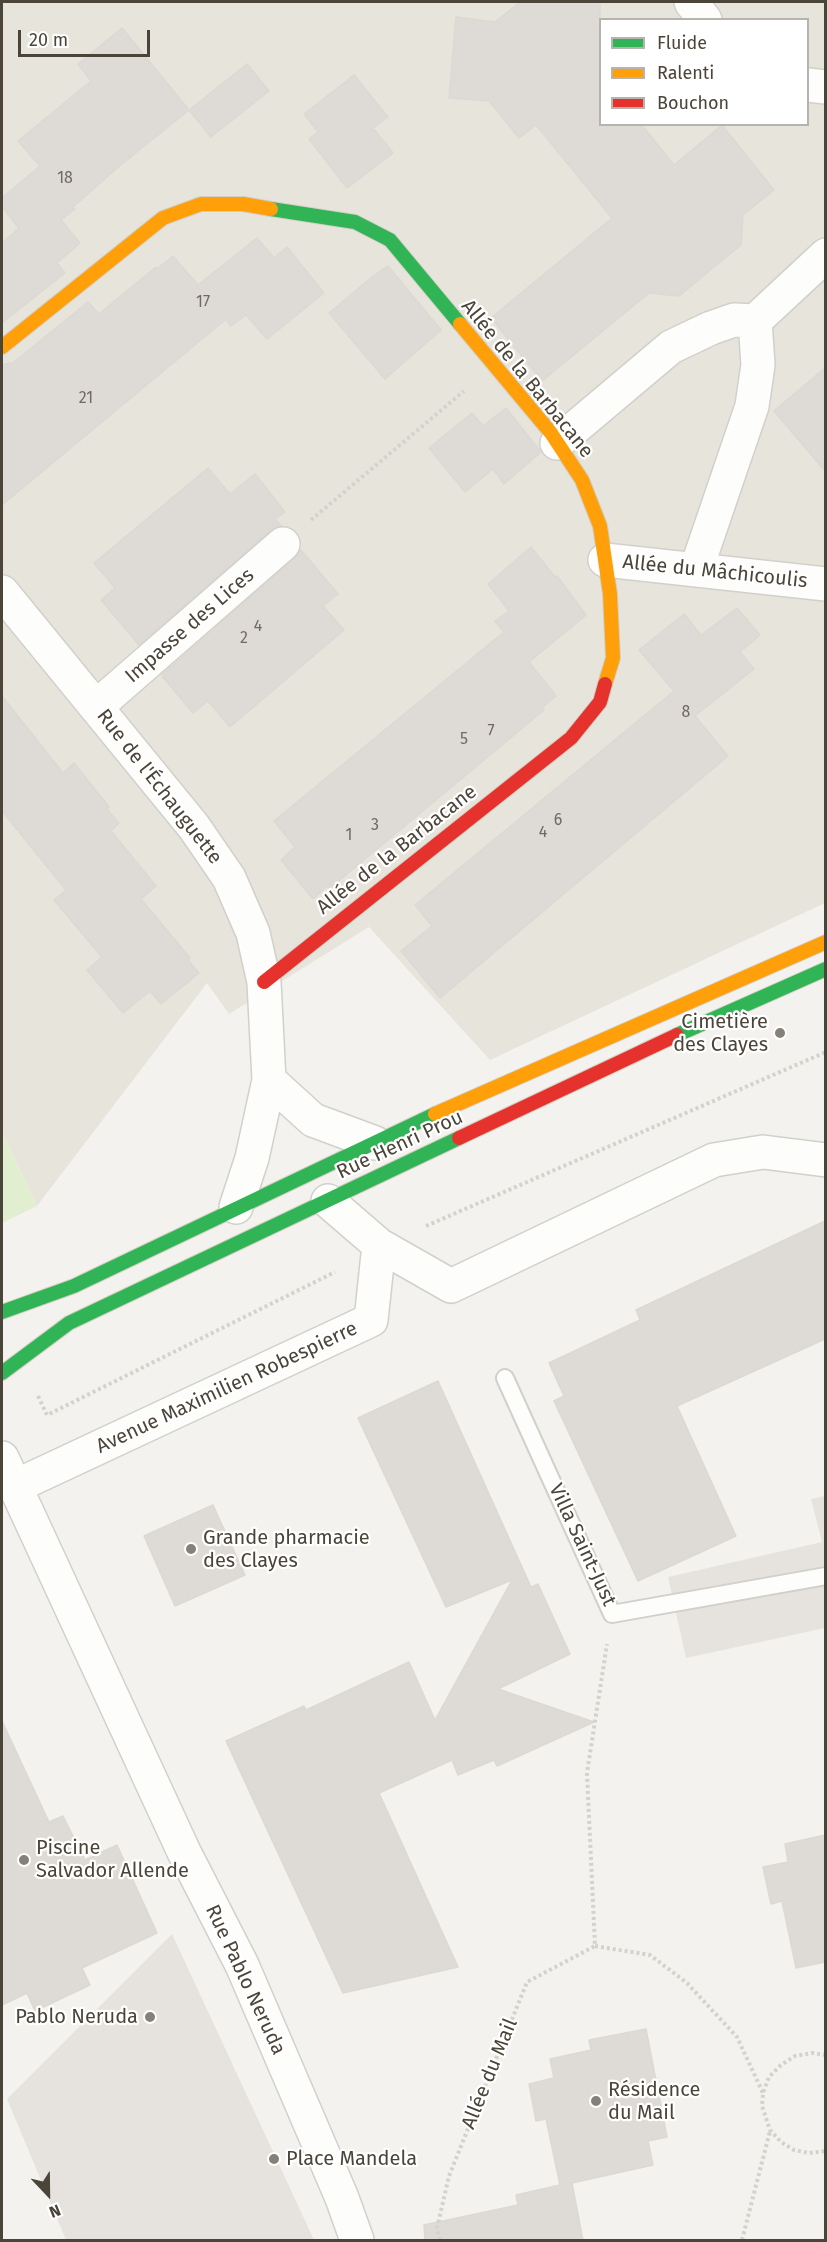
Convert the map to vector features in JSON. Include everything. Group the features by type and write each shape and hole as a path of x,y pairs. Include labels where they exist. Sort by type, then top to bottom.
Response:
{"street":[{"path":"691,2 703,18"},
{"path":"809,85 825,87"},
{"name":"Allée de la Barbacane","path":"2,347 163,218 201,204 243,204 355,222 390,240 557,443 582,480 600,526 610,594 613,658 600,702 571,738 264,982"},
{"path":"557,443 671,347 734,320 755,321 825,255"},
{"path":"696,570 752,406 758,365 755,321"},
{"name":"Impasse des Lices","path":"96,707 283,544"},
{"name":"Allée du Mâchicoulis","path":"605,560 825,584"},
{"name":"Rue de l'Échauguette","path":"2,591 194,827 229,878 253,933 264,982 269,1080 252,1158 236,1207"},
{"name":"Rue Henri Prou","path":"2,1312 74,1286 414,1123 825,942"},
{"name":"Rue Henri Prou","path":"2,1373 69,1323 692,1028 825,969"},
{"path":"269,1080 313,1120 375,1143"},
{"path":"328,1201 379,1245 450,1286 714,1160 763,1152 825,1160"},
{"name":"Avenue Maximilien Robespierre","path":"6,1483 371,1320 379,1245"},
{"name":"Rue Pablo Neruda","path":"6,1483 32,1527 184,1852 242,1965 342,2198 357,2241"}],"lane":[{"name":"Villa Saint-Just","path":"506,1378 612,1614 825,1576"}],"path":[{"path":"283,544 494,366"},
{"path":"420,1228 825,1052"},
{"path":"47,1415 342,1269"},
{"path":"612,1614 587,1773 595,1946 650,1955 687,1983 737,2037 763,2093"},
{"name":"Allée du Mail","path":"440,2241 438,2229 448,2176 527,1982 595,1946"},
{"path":"825,2055 795,2056 781,2065 770,2077 763,2093 762,2106 770,2130 781,2142 794,2150 809,2153 825,2151"},
{"path":"742,2241 770,2130"}],"shaded area":[{"path":"2,2 825,2 825,903 490,1060 369,927 229,1014 207,983 37,1206 2,1132"},
{"path":"825,1496 825,1628 686,1658 668,1577 822,1542 811,1499"},
{"name":"Pablo Neruda","path":"172,1934 314,2240 66,2240 7,2099"}],"green space":[{"path":"2,1132 37,1206 2,1223"}],"building":[{"path":"520,2 600,2 599,126 643,126 674,165 723,126 774,190 743,215 741,245 679,296 649,293 542,381 491,318 612,218 536,125 519,138 489,101 449,98 456,17 495,22"},
{"path":"122,28 189,110 117,168 61,220 80,243 57,263 65,273 2,323 2,243 19,228 2,207 2,198 40,166 18,141 91,81 78,64"},
{"path":"247,64 269,91 211,137 189,110"},
{"path":"354,75 388,117 373,128 393,153 347,188 309,139 318,132 304,114"},
{"path":"257,238 274,258 287,247 324,293 267,339 246,315 231,326 226,319 2,505 2,365 14,362 88,302 99,314 156,267 157,269 173,256 198,285"},
{"path":"388,266 441,330 385,379 329,313"},
{"path":"825,368 825,471 774,411"},
{"path":"506,408 541,452 504,484 493,469 465,492 429,448 472,413 483,426"},
{"path":"208,468 230,494 255,474 285,512 275,519 281,526 271,530 139,645 101,600 115,588 94,563"},
{"path":"531,547 555,577 557,576 586,615 529,662 556,696 543,707 544,710 329,889 327,886 313,899 281,860 295,847 274,821 504,632 495,621 509,611 488,584"},
{"path":"301,550 338,594 323,606 344,630 230,727 208,701 193,713 162,676 295,558"},
{"path":"737,608 760,635 740,652 754,669 695,716 728,756 440,998 401,951 432,926 415,905 674,691 639,650 684,614 701,635"},
{"path":"2,696 63,773 74,763 119,823 111,831 156,886 141,899 190,958 188,960 199,973 161,1004 150,991 123,1013 87,970 102,957 54,900 66,890 2,811"},
{"path":"825,1221 825,1339 677,1406 736,1536 638,1581 554,1401 564,1396 549,1363 640,1320 636,1310"},
{"path":"438,1381 531,1587 538,1584 570,1654 498,1689 594,1722 497,1766 494,1760 458,1775 452,1760 379,1793 458,1967 343,1993 226,1741 304,1706 306,1710 409,1662 435,1720 512,1580 446,1607 358,1418"},
{"name":"Grande pharmacie des Clayes","path":"213,1505 245,1575 175,1606 144,1536"},
{"name":"Piscine Salvador Allende","path":"2,1721 49,1822 63,1816 85,1860 117,1845 157,1933 82,1968 90,1985 35,2011 27,1993 2,2005"},
{"path":"825,1835 825,1962 796,1968 782,1901 771,1904 763,1867 788,1862 785,1844"},
{"name":"Résidence du Mail","path":"646,2029 667,2137 648,2141 653,2165 572,2183 583,2241 425,2241 424,2225 518,2205 516,2195 560,2185 546,2119 536,2121 529,2084 554,2078 550,2059 591,2050 589,2040"}],"traffic: fast":[{"path":"271,209 355,222 390,240 460,324"},
{"path":"677,1035 826,969"},
{"path":"2,1312 74,1286 435,1114"},
{"path":"2,1373 69,1323 459,1138"}],"traffic: slow":[{"path":"2,347 163,218 201,204 243,204 271,209"},
{"path":"460,324 551,433 582,480 600,526 610,594 613,658 605,684"},
{"path":"435,1114 826,942"}],"traffic: jam":[{"path":"264,982 571,738 600,702 605,684"},
{"path":"459,1138 677,1035"}],"place":[{"name":"Cimetière des Clayes","path":"780,1033"},
{"name":"Grande pharmacie des Clayes","path":"191,1549"},
{"name":"Piscine Salvador Allende","path":"24,1860"},
{"name":"Pablo Neruda","path":"150,2017"},
{"name":"Résidence du Mail","path":"596,2101"},
{"name":"Place Mandela","path":"274,2159"}]}
